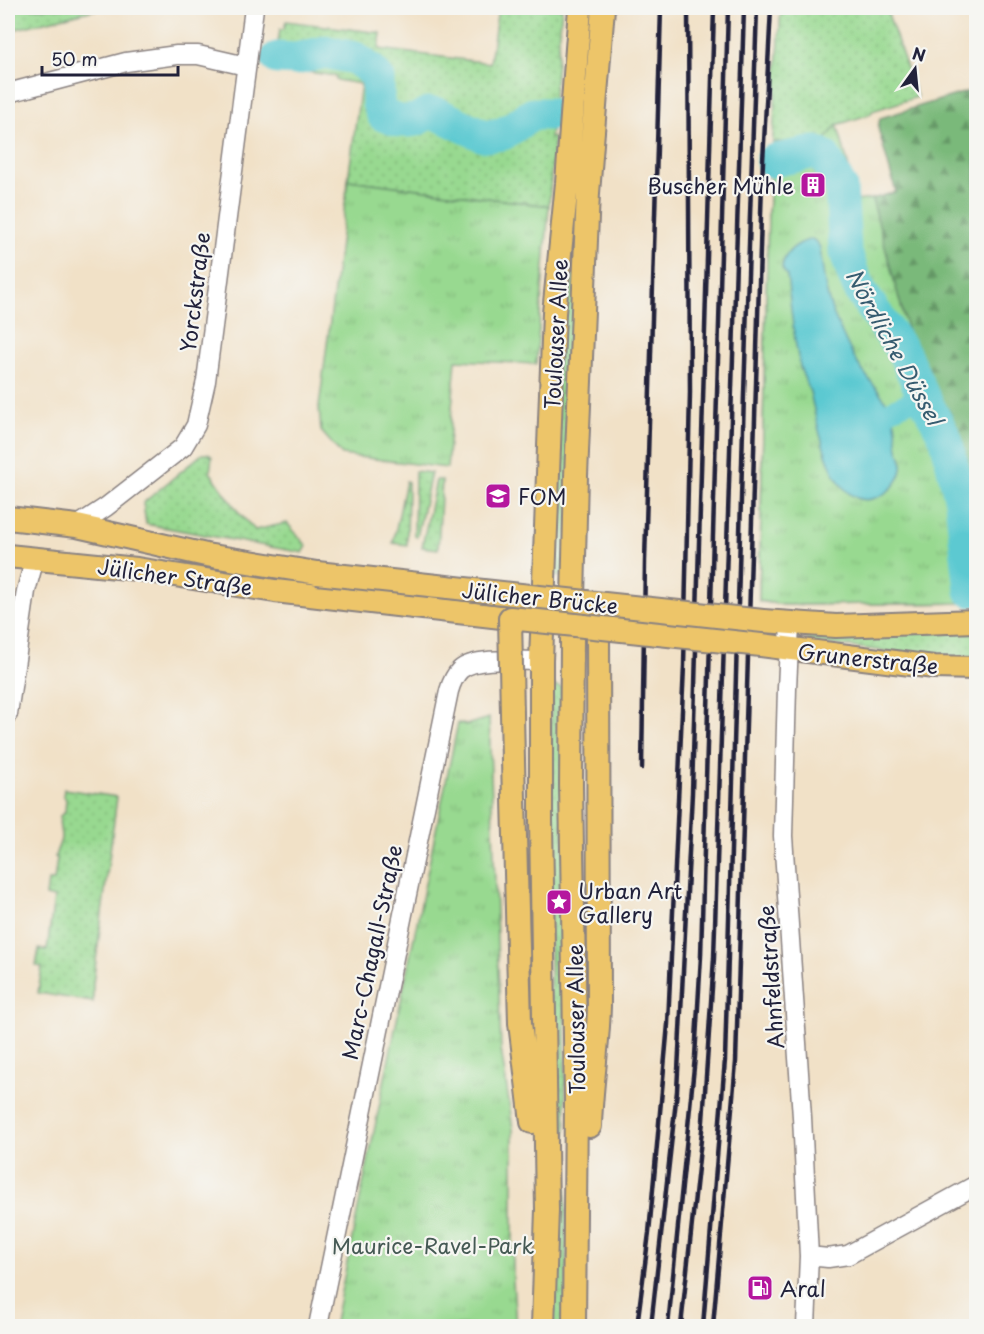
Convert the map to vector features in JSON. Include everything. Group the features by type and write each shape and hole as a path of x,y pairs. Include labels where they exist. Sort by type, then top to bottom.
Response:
{"main road":[{"name":"Toulouser Allee","path":"543,1326 547,1210 541,856 541,661 554,313 567,183 580,8"},
{"name":"Toulouser Allee","path":"574,1326 576,1200 571,785 572,640 576,476 588,193 603,8"},
{"name":"Jülicher Straße","path":"8,518 77,526 206,555 317,573"},
{"path":"35,558 77,526"},
{"name":"Jülicher Straße","path":"8,556 137,569 314,596"},
{"name":"Jülicher Brücke","path":"317,573 764,621"},
{"name":"Jülicher Brücke","path":"314,596 761,645"},
{"path":"510,618 520,1023 531,1107 534,1170 547,1210"},
{"name":"Grunerstraße","path":"764,621 836,626 976,621"},
{"path":"576,1200 590,1162 592,1087 598,1045 598,627"},
{"path":"541,661 562,656 572,640"},
{"name":"Grunerstraße","path":"761,645 934,667 976,668"}],"street":[{"name":"Yorckstraße","path":"77,526 177,453 196,425 206,381 254,8"},
{"path":"8,93 126,62 177,55 198,55 246,66"},
{"path":"8,714 26,591 35,558"},
{"name":"Ahnfeldstraße","path":"790,624 783,836 809,1256 806,1326"},
{"name":"Marc-Chagall-Straße","path":"318,1326 452,681 461,669 472,664 486,661 541,661"},
{"path":"809,1256 828,1258 848,1255 976,1185"}],"green space":[{"path":"8,8 102,8 8,31"},
{"path":"498,8 562,8 550,138 554,137 549,206 348,180 361,84 336,80 336,76 285,69 286,66 275,64 280,29 284,29 286,21 381,33 379,49 490,63"},
{"path":"587,8 596,8 566,577 552,576 558,331"},
{"name":"Buscher Mühle","path":"781,8 886,8 917,97 837,125 858,201 872,199 976,584 976,603 784,605 759,601 768,216"},
{"path":"976,89 976,584 872,199 896,192 878,128 880,118"},
{"name":"Buscher Mühle","path":"837,124 858,201 872,199 976,584 976,603 784,605 759,601 768,216 773,142 824,142"},
{"path":"348,180 549,206 536,364 456,360 447,468 342,455 321,431 319,407"},
{"path":"202,454 209,454 212,457 210,472 239,513 255,530 287,523 307,546 303,553 146,524 143,503"},
{"path":"415,471 431,473 417,537 414,536"},
{"path":"436,480 442,480 438,549 422,547"},
{"path":"406,481 408,482 407,545 393,543"},
{"path":"976,629 976,658 934,657 811,642 806,638 807,634"},
{"path":"551,687 563,688 567,1326 549,1326"},
{"name":"Maurice-Ravel-Park","path":"489,718 501,1049 513,1129 513,1281 516,1326 334,1326 458,723 466,725"},
{"path":"64,789 117,797 93,984 93,1002 38,993 42,967 36,966 39,949 47,950 54,898 46,896 48,881 54,881 57,858 55,857 61,840 59,822 60,816 65,812"}],"water":[{"path":"812,239 820,248 828,299 842,334 851,353 883,397 894,418 898,449 902,460 901,473 892,487 878,497 862,499 849,493 838,480 822,442 810,392 800,366 787,276 782,268 788,252"}],"waterway":[{"name":"Nördliche Düssel","path":"277,58 296,59 325,52 355,58 378,78 378,103 383,115 399,121 416,120 428,113 438,114 484,136 503,134 533,114 550,114"},
{"name":"Nördliche Düssel","path":"772,161 815,152 824,156 841,187 845,250 853,274 861,292 904,353 946,439 961,501 971,591"},
{"path":"891,410 923,396"}],"railway":[{"path":"642,768 645,561 661,8"},
{"path":"637,1326 649,1233 668,1024 684,666 690,392 688,8"},
{"path":"651,1326 677,1091 692,793 714,8"},
{"path":"668,1326 695,1057 701,956 728,8"},
{"path":"681,1326 703,1121 714,958 744,8"},
{"path":"703,1326 725,1060 757,8"},
{"path":"713,1326 736,1062 762,181 771,8"}],"place":[{"name":"Buscher Mühle","path":"813,185"},
{"name":"FOM","path":"498,496"},
{"name":"Urban Art Gallery","path":"559,902"},
{"name":"Aral","path":"760,1288"}]}
